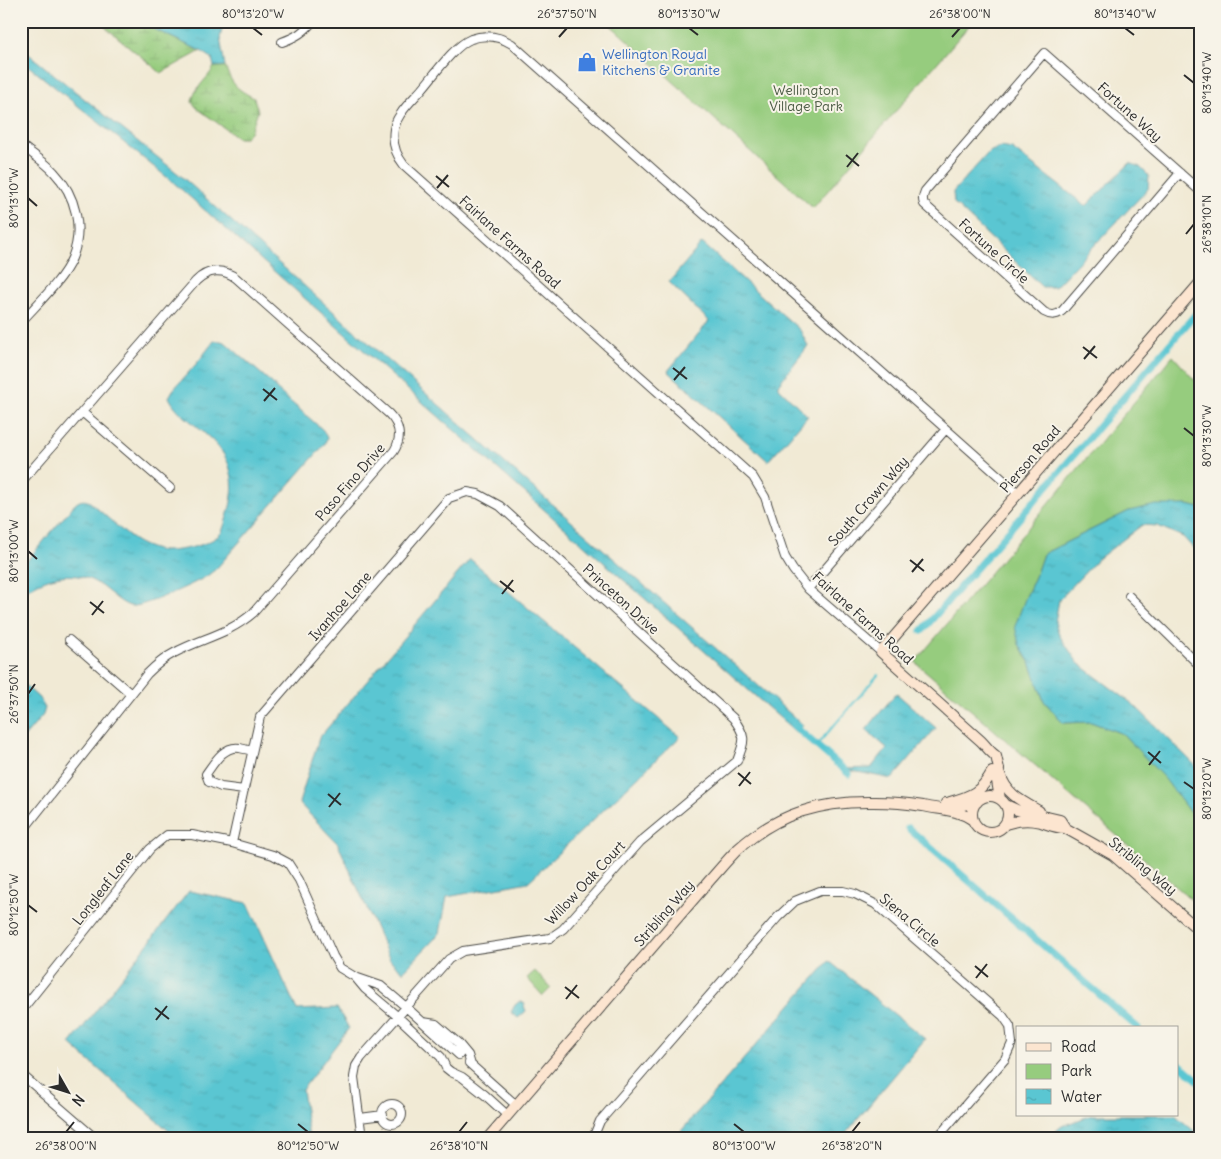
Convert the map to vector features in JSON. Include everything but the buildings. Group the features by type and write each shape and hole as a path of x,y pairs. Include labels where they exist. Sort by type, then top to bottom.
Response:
{"street":[{"path":"282,42 294,38 313,21"},
{"name":"Fairlane Farms Road","path":"1003,802 995,770 989,757 990,752 881,652 808,589 793,570 786,557 765,497 753,478 401,162 394,145 394,130 400,116 463,44 482,36 506,40 1018,493"},
{"name":"Fortune Way","path":"1044,53 1200,191"},
{"name":"Fortune Circle","path":"1044,53 923,195 924,204 1044,312 1048,315 1053,315 1062,311 1180,173"},
{"path":"21,145 54,171 68,190 76,212 77,236 72,259 59,279 21,322"},
{"name":"Paso Fino Drive","path":"21,482 199,278 208,273 218,271 232,275 251,291 390,414 396,422 399,431 399,441 394,451 253,613 230,629 186,647 165,659 147,674 21,833"},
{"name":"Pierson Road","path":"881,652 1200,283"},
{"path":"82,412 170,488"},
{"name":"South Crown Way","path":"808,589 946,429"},
{"name":"Princeton Drive","path":"467,492 478,494 500,506 733,718 742,729 744,742"},
{"name":"Ivanhoe Lane","path":"232,843 260,717 449,498 467,492"},
{"path":"1129,596 1200,666"},
{"path":"69,640 131,694"},
{"name":"Willow Oak Court","path":"362,1138 354,1077 356,1066 397,1016 449,959 463,951 550,938 563,928 640,842 737,761 744,742"},
{"path":"244,790 221,787 209,782 206,774 227,749 238,747 252,752"},
{"path":"945,803 974,793 986,783 995,770 1015,798 1055,819"},
{"name":"Fairlane Farms Road","path":"980,799 991,784 995,770"},
{"path":"990,796 1003,802 1008,816 1002,827 994,831 986,831 978,827 973,820 972,812 973,807 980,799 990,796"},
{"name":"Stribling Way","path":"913,804 925,801 964,805 980,799"},
{"name":"Stribling Way","path":"488,1138 731,856 756,835 800,811 851,801 905,802 954,811 973,820"},
{"name":"Stribling Way","path":"1003,802 1017,810 1060,820 1065,828 1113,855 1200,931"},
{"name":"Stribling Way","path":"1005,824 1027,820 1040,822 1056,828 1065,828"},
{"name":"Longleaf Lane","path":"21,1011 150,849 168,835 192,835 232,843 273,855 288,863 299,880 332,956 340,968 356,977"},
{"name":"Siena Circle","path":"593,1138 600,1121 778,917 795,901 820,891 843,891 856,894 875,904 1003,1016 1010,1026 1012,1043 1005,1059 937,1138"},
{"path":"356,977 380,986 516,1105"},
{"path":"356,977 365,989 441,1057 446,1068 462,1076 508,1115"},
{"path":"422,1022 436,1024 458,1043 468,1055 471,1065"},
{"path":"442,1060 458,1043"},
{"path":"21,1074 95,1138"},
{"path":"360,1118 383,1115"}],"green space":[{"path":"98,21 144,21 145,25 201,51 161,73"},
{"name":"Wellington Village Park","path":"606,21 973,21 813,208"},
{"path":"225,66 236,86 254,98 258,111 250,132 244,138 238,138 197,108 192,102 198,88 214,67"},
{"path":"1173,356 1200,386 1200,508 1188,505 1129,511 1043,554 1025,599 1019,644 1031,665 1044,701 1063,723 1091,722 1123,734 1165,778 1191,814 1200,833 1200,907 915,662"},
{"path":"535,971 551,988 543,996 527,978"}],"water":[{"path":"144,21 224,21 220,38 225,66 214,67 212,58 145,25"},
{"path":"21,48 181,176 803,725 797,733 174,183 21,60"},
{"path":"1001,147 1012,149 1086,206 1130,163 1140,167 1149,176 1148,189 1055,287 1042,287 954,203 953,192 989,152"},
{"path":"702,243 800,330 808,346 777,386 808,416 768,461 668,371 709,321 669,282"},
{"path":"214,341 226,343 323,430 327,438 324,445 216,569 192,584 156,600 136,606 130,606 117,599 95,582 76,576 66,575 47,579 21,594 21,568 71,508 83,500 90,502 133,539 157,550 172,551 204,544 222,532 229,511 232,493 232,475 227,461 224,454 213,441 180,412 169,397"},
{"path":"1156,505 1188,505 1200,508 1200,555 1183,537 1158,526 1142,525 1098,559 1059,600 1055,622 1059,635 1078,663 1134,705 1200,770 1200,833 1191,814 1165,779 1123,734 1091,722 1063,723 1044,701 1031,665 1019,644 1015,626 1043,554 1129,511"},
{"path":"470,559 680,737 528,882 447,897 440,933 403,972 390,960 338,844 299,803 319,738"},
{"path":"21,682 39,698 45,708 43,715 21,741"},
{"path":"896,693 936,728 892,779 843,769 871,768 887,748 866,730"},
{"path":"189,891 248,903 297,1010 337,1008 349,1028 302,1090 309,1138 177,1138 70,1044"},
{"path":"829,961 925,1039 842,1138 675,1138"},
{"path":"520,1001 525,1004 526,1011 518,1018 511,1012"},
{"path":"1089,1116 1176,1116 1200,1138 1047,1138 1062,1126"}],"waterway":[{"path":"922,631 1200,309"},
{"path":"816,746 878,675"},
{"path":"793,725 849,774"},
{"path":"908,828 1136,1026"},
{"path":"1178,1063 1200,1082"}],"place":[{"name":"Wellington Royal Kitchens & Granite","path":"587,62"}]}
